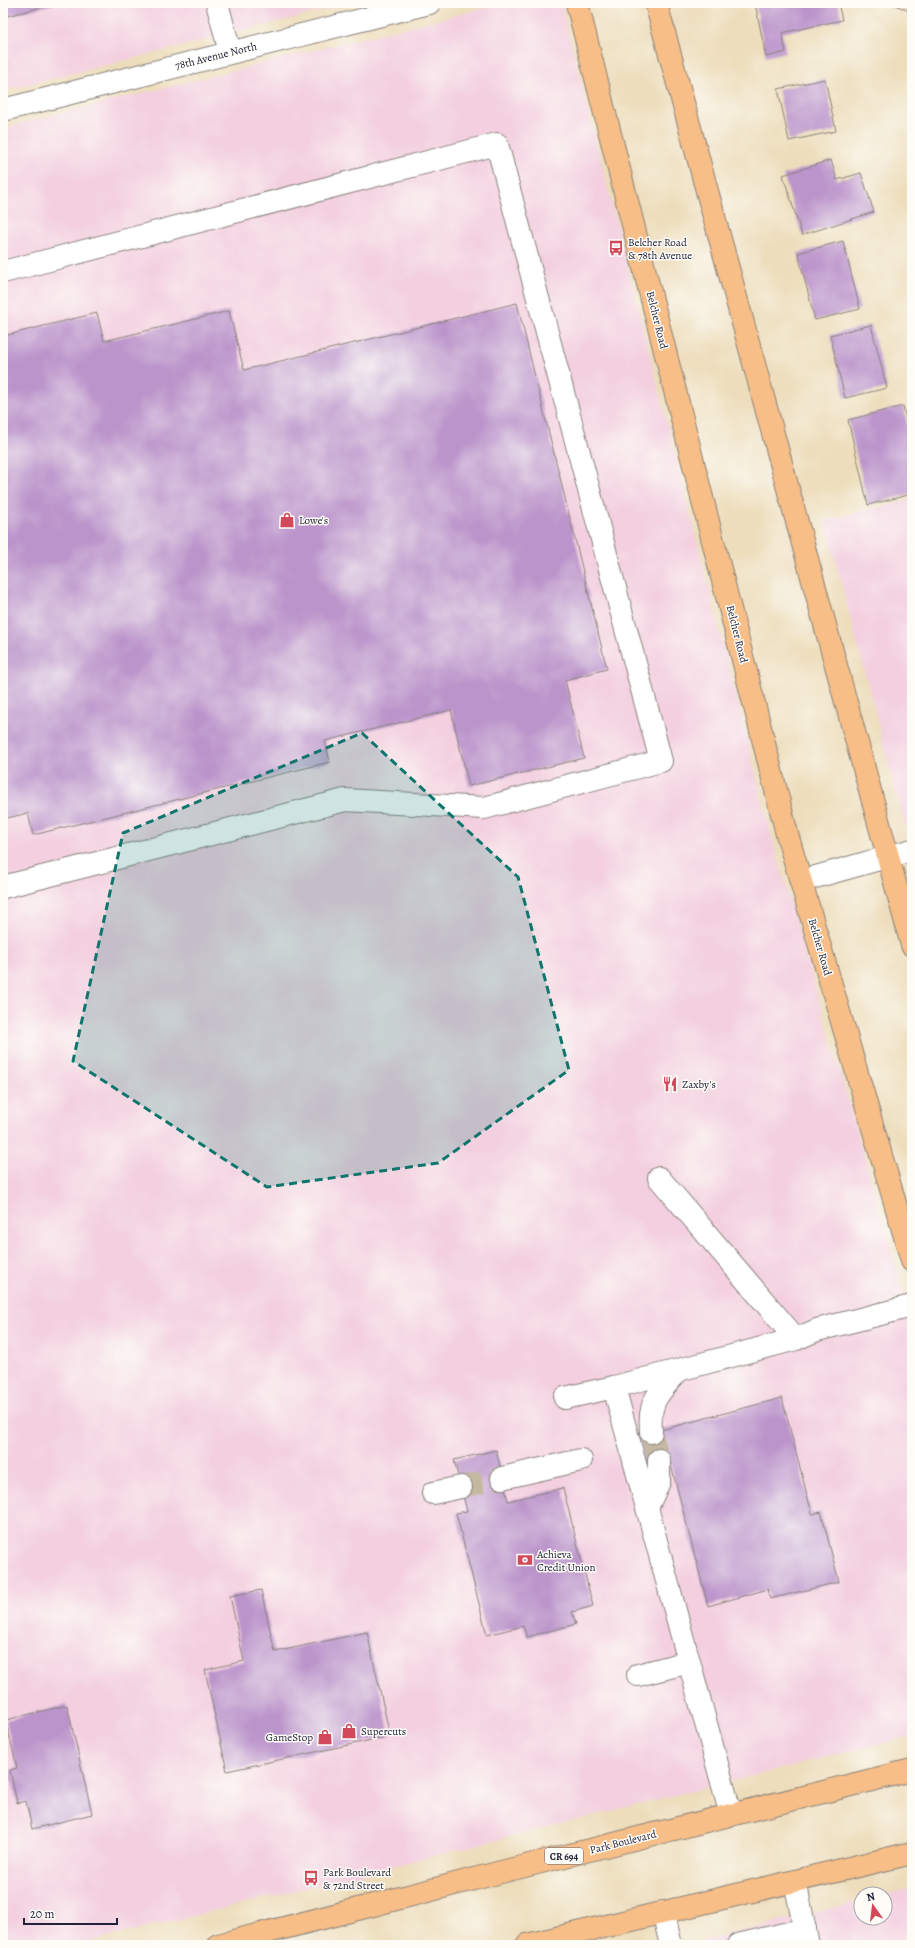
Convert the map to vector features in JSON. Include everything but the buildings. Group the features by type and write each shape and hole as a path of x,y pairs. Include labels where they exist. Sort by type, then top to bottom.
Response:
{"main road":[{"name":"Belcher Road","path":"577,3 787,834 912,1261"},
{"path":"656,3 912,945"},
{"name":"Park Boulevard","path":"218,1945 912,1770"},
{"path":"528,1945 912,1853"}],"street":[{"path":"217,3 230,52"},
{"name":"78th Avenue North","path":"3,110 429,3"},
{"path":"3,272 497,144 661,761 484,808 345,800 3,887"},
{"path":"801,881 912,850"},
{"path":"659,1178 796,1339"},
{"path":"565,1398 614,1387 796,1339 817,1330 912,1306"},
{"path":"651,1432 650,1418 655,1397 678,1370"},
{"path":"614,1387 731,1815"},
{"path":"502,1478 581,1460"},
{"path":"647,1508 659,1482 659,1460"},
{"path":"433,1493 461,1487"},
{"path":"638,1675 689,1662"},
{"path":"738,1945 806,1937 795,1881"},
{"path":"664,1912 671,1945"}],"highlighted area":[{"path":"362,733 518,877 569,1070 438,1163 267,1187 73,1061 123,833"}],"shaded area":[{"path":"3,3 354,3 3,91"},
{"path":"504,3 561,3 772,838 912,1321 912,1736 77,1945 3,1945 3,128"},
{"path":"912,499 912,853 825,521"},
{"path":"912,1888 912,1945 688,1945 853,1903 853,1926 893,1926 893,1893"}],"tunnel":[{"path":"651,1432 659,1460"},
{"path":"461,1487 502,1478"}],"place":[{"name":"Belcher Road & 78th Avenue","path":"616,248"},
{"name":"Lowe's","path":"287,520"},
{"name":"Zaxby's","path":"670,1084"},
{"name":"Achieva Credit Union","path":"525,1560"},
{"name":"Supercuts","path":"349,1731"},
{"name":"GameStop","path":"325,1737"},
{"name":"Park Boulevard & 72nd Street","path":"311,1878"}]}
